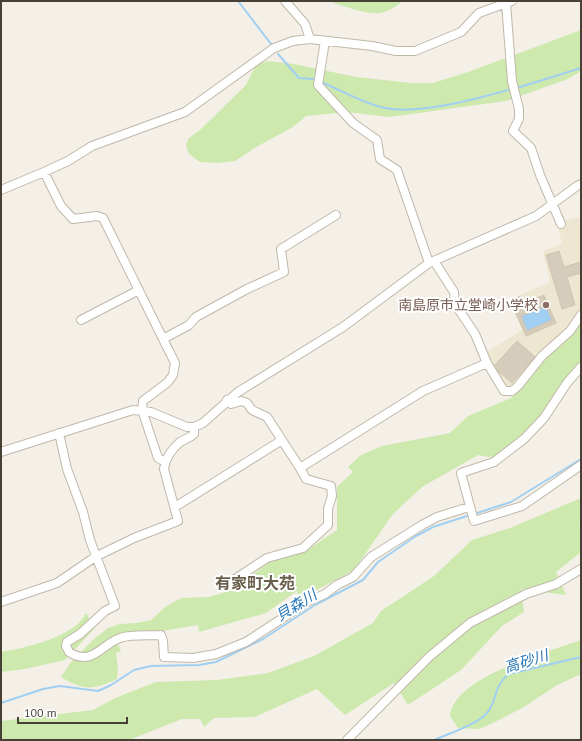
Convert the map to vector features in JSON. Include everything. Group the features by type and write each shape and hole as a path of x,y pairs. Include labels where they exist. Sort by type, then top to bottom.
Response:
{"street":[{"path":"285,1 305,24 310,39"},
{"path":"1,190 68,161 92,146 185,112 274,48 293,41 310,39 372,46 396,51 415,50 461,32 478,13 509,2 513,84 516,92 519,119 514,131 531,148 540,175 561,224"},
{"path":"325,40 318,85 353,123 377,140 380,159 398,170 431,262 454,292 455,304 475,334 487,363 504,391 512,391 518,386 542,356 570,331 581,315"},
{"path":"44,172 61,206 73,219 97,216 103,218 176,363 173,375 168,382 143,401 142,410 158,458 164,462"},
{"path":"1,452 124,412 142,410 151,412 181,426 194,427 203,423 227,400 343,327 431,262 536,216 581,184"},
{"path":"163,339 189,325 196,317 247,289 284,272 281,249 336,215"},
{"path":"81,320 139,290"},
{"path":"300,468 423,391 487,363"},
{"path":"581,367 567,383 544,418 524,439 494,462 461,473 474,521 522,506 581,465"},
{"path":"227,400 231,404 241,401 247,403 252,410 267,417 306,479 331,486 332,496 328,509 328,524 303,548 267,558 235,579"},
{"path":"1,602 57,583 95,557 134,538 178,521 167,483 164,462 169,454 181,442 194,434 194,427"},
{"path":"59,433 67,469 83,512 95,557 114,606 105,611 80,634 67,642 66,646 69,652 80,656 88,656 102,650 118,639 161,635 163,640 164,657 193,658 216,654 246,642 309,601 325,594 337,585 353,577 371,558 422,524 436,517 471,512"},
{"path":"175,507 282,440"},
{"path":"347,740 429,657 470,623 526,594 556,584 581,569"}],"shaded area":[{"name":"南島原市立堂崎小学校","path":"581,217 581,310 567,330 512,388 504,387 485,353 522,330 509,300 550,282 543,251 562,244 557,222"}],"green space":[{"path":"329,1 403,1 387,11 381,13 369,13"},
{"path":"581,30 581,71 568,79 506,101 390,117 347,112 306,116 293,127 258,146 235,161 218,163 200,162 189,154 186,146 188,139 201,129 246,85 256,65 267,61 294,64 356,77 411,83 433,83 468,72"},
{"path":"581,322 581,363 531,426 494,458 478,455 422,487 393,514 354,570 300,599 297,591 266,613 199,632 198,625 116,639 121,651 116,653 118,670 117,679 102,685 95,687 83,687 69,682 61,677 71,662 95,638 108,628 120,624 151,620 165,607 181,598 208,597 233,590 271,561 306,551 337,530 337,487 353,472 348,467 361,455 382,446 450,433 468,416 511,398 530,375"},
{"path":"581,498 581,523 579,524 581,530 581,552 556,572 566,595 521,589 524,612 502,626 461,670 408,705 394,683 345,715 317,689 255,717 214,718 204,727 200,719 182,719 129,740 1,740 1,721 93,710 115,698 156,682 217,680 268,673 314,656 373,623 381,611 434,576 472,540 510,528"},
{"path":"86,613 95,628 65,660 25,669 1,672 1,652 29,646 58,636 76,626"},
{"path":"581,640 581,674 557,685 524,707 479,729 458,728 450,716 455,702 468,689 485,678 526,659"}],"water":[{"path":"546,306 552,320 527,331 521,316"}],"building":[{"path":"559,251 564,267 581,262 581,273 567,277 575,305 562,309 546,255"},
{"path":"544,295 556,323 526,336 510,300 520,296 526,310 531,308 528,302","holes":["519,299 522,308 518,310 514,301","546,306 552,320 527,331 521,316"]},
{"path":"517,341 535,357 512,383 493,367"}],"waterway":[{"path":"238,1 271,44"},
{"path":"278,54 299,78 313,79"},
{"path":"517,88 581,68"},
{"path":"323,83 369,104 399,110 449,104 512,89"},
{"name":"貝森川","path":"474,514 511,502 581,459"},
{"name":"貝森川","path":"1,703 43,689 60,686 98,691 111,685 134,670 151,666 199,665 216,662 263,639 315,605 363,580 378,562 416,536 433,527 470,515"},
{"name":"高砂川","path":"434,740 467,727 484,716 491,706 497,689 509,674 581,657"}],"place":[{"name":"南島原市立堂崎小学校","path":"546,305"}],"district":[{"name":"有家町大苑","path":"255,583"}]}
